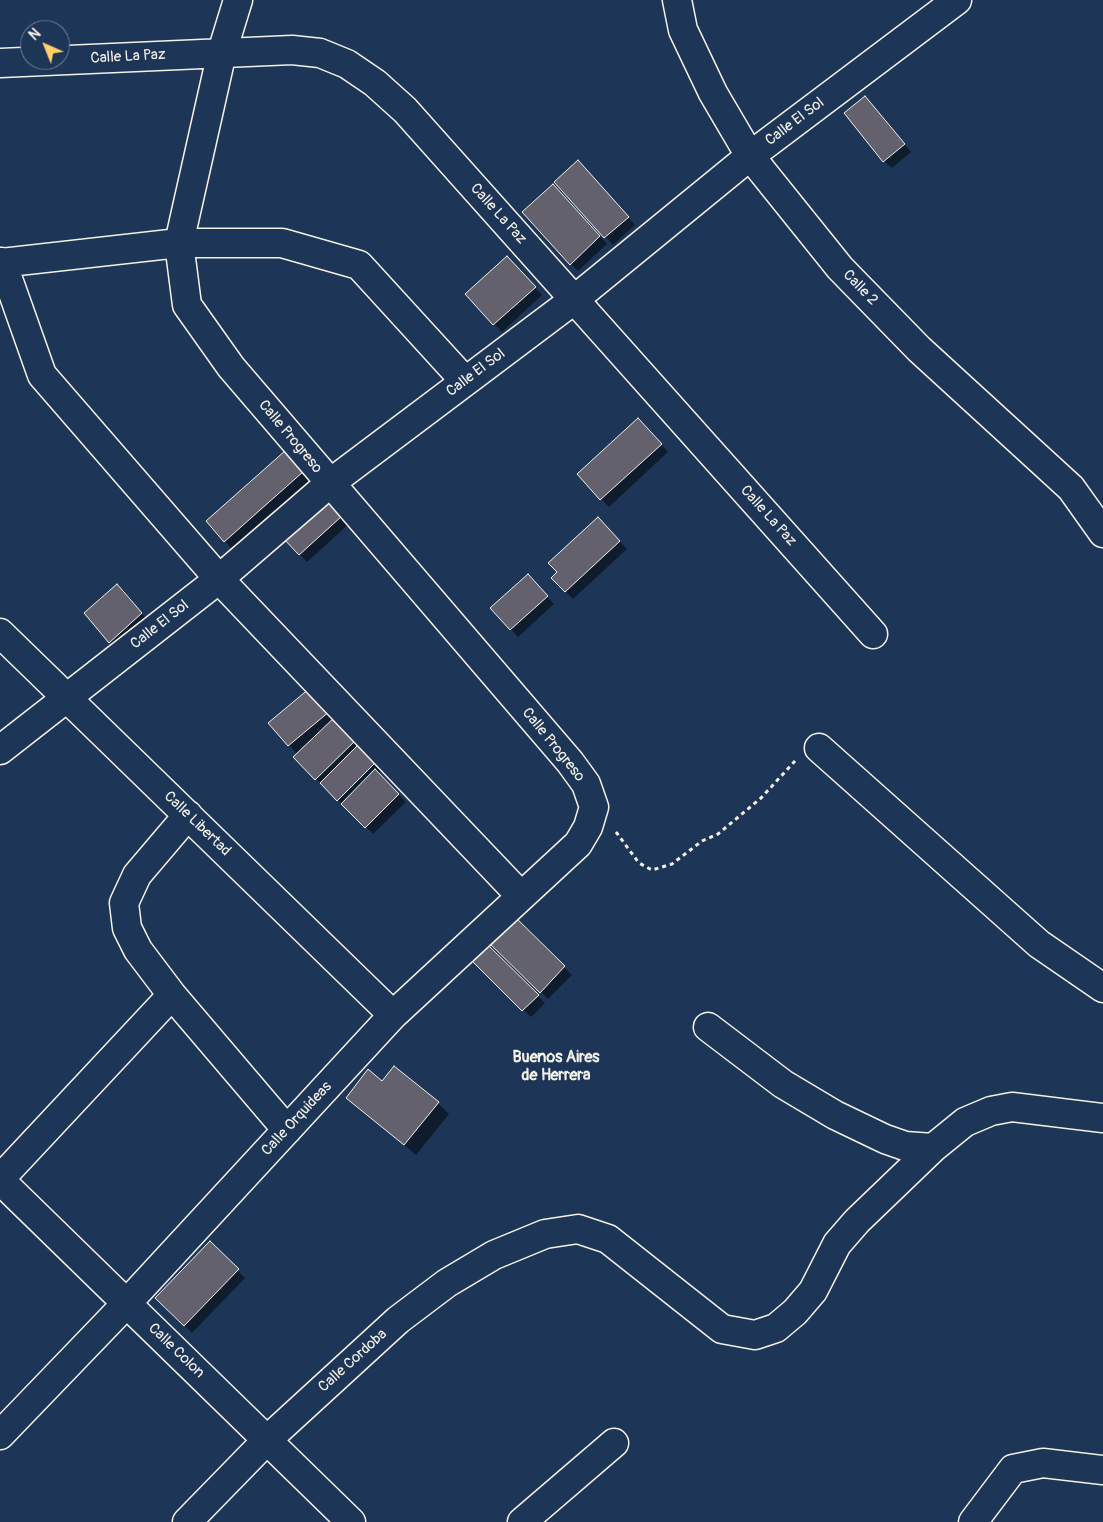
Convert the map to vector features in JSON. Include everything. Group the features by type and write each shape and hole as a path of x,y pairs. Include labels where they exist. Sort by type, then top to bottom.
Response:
{"street":[{"name":"Calle Progreso","path":"238,0 222,52 179,243 187,305 231,367 329,484 570,762 586,784 594,807"},
{"name":"Calle 2","path":"677,0 683,30 713,93 750,156 840,268 919,349 1071,488 1103,533"},
{"name":"Calle El Sol","path":"0,750 219,579 329,484 575,299 750,156 957,0"},
{"name":"Calle La Paz","path":"0,63 292,50 320,53 346,64 375,83 405,110 873,634"},
{"path":"465,381 359,265 282,244 179,243 1,262 42,375 219,579 521,896"},
{"name":"Calle Libertad","path":"0,633 393,1015"},
{"path":"818,748 1039,944 1103,988"},
{"name":"Calle Orquideas","path":"0,1435 127,1303 393,1015 578,844 588,827 594,807"},
{"path":"188,815 137,875 124,904 127,928 138,950 172,995 287,1130"},
{"path":"0,1179 172,995"},
{"path":"708,1027 783,1084 835,1115 898,1144 933,1148"},
{"name":"Calle Cordoba","path":"187,1522 267,1440 398,1320 446,1283 494,1255 544,1234 578,1229 608,1239 722,1329 755,1335 776,1328 795,1312 813,1291 837,1244 884,1193 933,1148 965,1122 991,1111 1012,1107 1103,1118"},
{"name":"Calle Colon","path":"0,1179 351,1522"},
{"path":"522,1522 614,1443"},
{"path":"973,1522 1013,1469 1043,1462 1103,1470"}],"path":[{"path":"594,807 626,844 639,863 652,870 672,864 702,841 718,834 761,798 798,758 818,748"}],"building":[{"path":"865,96 905,144 883,162 844,113"},
{"path":"578,160 629,217 604,238 554,182"},
{"path":"553,184 600,236 570,265 522,212"},
{"path":"507,256 536,287 493,325 465,294"},
{"path":"638,418 662,444 600,500 577,474"},
{"path":"286,450 304,471 224,542 206,521"},
{"path":"326,498 342,516 299,555 283,538"},
{"path":"598,517 620,541 565,592 551,578 557,572 548,563"},
{"path":"528,574 548,596 510,630 490,608"},
{"path":"117,584 142,613 109,643 84,613"},
{"path":"310,688 330,711 288,746 268,723"},
{"path":"336,716 358,738 315,780 293,757"},
{"path":"358,745 376,762 337,801 320,783"},
{"path":"375,769 399,794 365,828 341,804"},
{"path":"512,914 565,966 540,993 486,940"},
{"path":"486,943 539,995 522,1011 470,959"},
{"path":"394,1066 439,1102 404,1145 346,1098 368,1069 382,1081"},
{"path":"210,1241 239,1269 184,1326 155,1298"}],"district":[{"name":"Buenos Aires de Herrera","path":"556,1067"}]}
